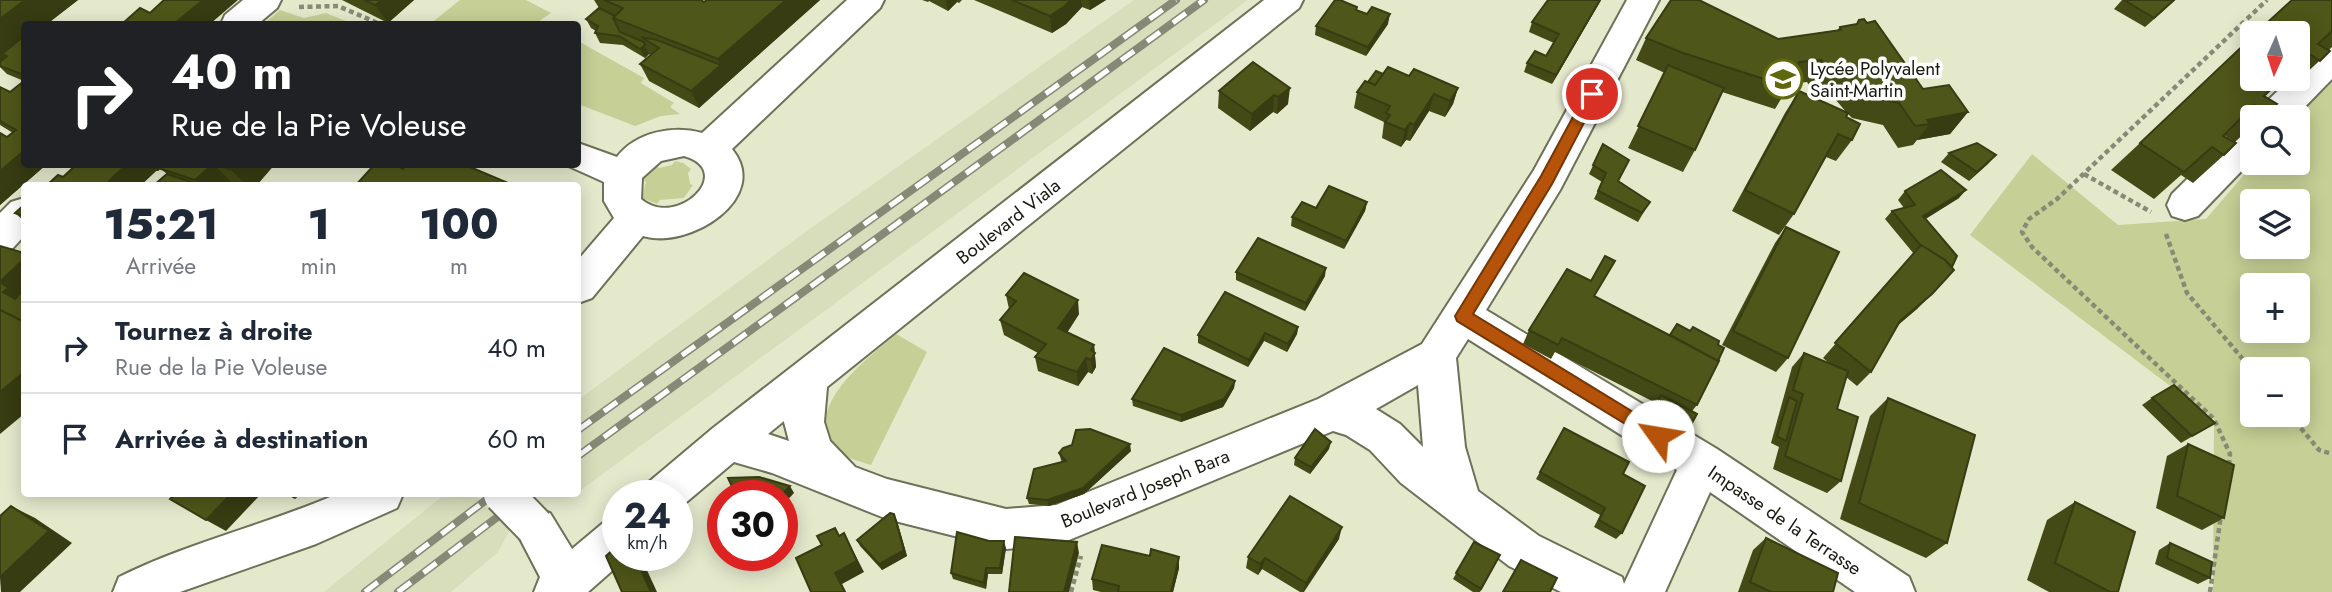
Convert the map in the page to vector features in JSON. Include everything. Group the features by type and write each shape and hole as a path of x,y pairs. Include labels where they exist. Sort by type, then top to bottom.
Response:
{"street":[{"path":"709,148 868,0"},
{"name":"Boulevard Viala","path":"728,441 1287,0"},
{"path":"1460,501 1444,447 1436,356 1547,180 1643,0"},
{"path":"242,21 280,3"},
{"path":"2285,105 2332,58"},
{"path":"684,142 709,148 720,158 725,170 724,184 717,198 705,210 670,224 652,224 636,218 622,204 621,184 624,175 643,155 662,145 684,142"},
{"path":"2172,209 2240,149"},
{"path":"581,158 624,175"},
{"path":"21,216 0,238 21,245"},
{"path":"581,283 636,218"},
{"name":"Impasse de la Terrasse","path":"1463,316 1702,463 1892,592"},
{"name":"Boulevard Joseph Bara","path":"728,441 775,455 887,499 1006,529 1057,525 1332,412 1436,356"},
{"name":"Boulevard Joseph Bara","path":"807,379 804,422 813,452 841,481"},
{"path":"1332,412 1358,420 1385,437 1416,469 1524,551 1606,592"},
{"path":"682,480 728,441"},
{"path":"1643,592 1702,463"},
{"path":"135,592 172,573 316,524 375,497"},
{"path":"506,497 535,527 561,587 602,551"}],"path":[{"path":"2228,468 2230,454 2214,419 2032,247 2022,232 2029,219 2057,200 2267,0"},
{"path":"280,3 311,10 328,4 339,6 373,21"},
{"path":"2084,174 2145,211 2172,209 2187,293 2241,357"},
{"path":"2300,427 2319,450 2332,454"},
{"path":"2210,592 2222,509"}],"shaded area":[{"path":"1134,0 1248,0 581,490 581,398 811,228"},
{"path":"441,497 477,497 510,530 498,552 451,592 324,592"}],"green space":[{"path":"460,0 526,0 551,13 539,21 434,21"},
{"path":"280,10 304,18 326,13 346,21 267,21"},
{"path":"581,43 644,78 641,83 674,103 670,107 680,114 661,116 635,126 581,105"},
{"path":"2332,71 2332,592 2213,592 2214,419 1970,235 2032,154 2118,225 2206,219 2244,175 2310,175 2310,105 2303,105"},
{"path":"675,161 691,169 688,173 690,184 693,185 684,198 660,200 657,204 642,198 646,182 640,178 655,165 659,168 672,165"},
{"path":"896,334 927,352 871,465 845,455 830,439 826,422 829,406 852,373"}],"building":[{"path":"0,0 25,0 0,19"},
{"path":"164,0 203,0 178,21 125,21 140,8 150,13"},
{"path":"364,0 382,0 375,5"},
{"path":"604,0 786,0 718,59 613,18 623,8"},
{"path":"1012,0 1071,0 1050,16"},
{"path":"1335,0 1357,7 1356,10 1367,14 1372,7 1390,14 1368,47 1316,26"},
{"path":"1548,0 1600,0 1556,75 1527,63 1535,51 1546,56 1559,34 1532,22"},
{"path":"1671,0 1699,0 1778,39 1841,30 1840,27 1857,24 1864,19 1867,23 1875,21 1923,89 1949,85 1968,112 1927,120 1930,124 1915,126 1899,103 1868,96 1843,69 1830,72 1821,60 1799,62 1789,87 1683,53 1646,38"},
{"path":"2124,0 2174,0 2154,18"},
{"path":"2292,0 2332,0 2332,31 2318,44 2330,51 2320,61 2310,54 2310,21 2269,21"},
{"path":"599,8 615,16 613,18 620,32 644,42 645,45 640,49 619,36 595,33 598,26 586,19"},
{"path":"641,37 657,40 721,65 691,91 640,64 659,48"},
{"path":"21,38 21,74 0,66 0,62 7,56 2,54"},
{"path":"2240,48 2240,91 2269,91 2264,96 2277,104 2240,105 2240,119 2223,136 2236,143 2224,155 2212,147 2184,172 2140,143"},
{"path":"1253,62 1290,88 1278,97 1274,95 1252,114 1219,91"},
{"path":"1668,65 1724,88 1695,150 1638,126"},
{"path":"1388,67 1409,76 1414,69 1458,88 1450,101 1434,94 1414,125 1410,123 1405,130 1385,122 1390,115 1386,113 1390,106 1357,92 1365,81 1375,85"},
{"path":"1376,71 1383,74 1375,85 1368,82"},
{"path":"21,83 21,154 0,171 0,133 7,137 16,130 0,121 0,87 10,92"},
{"path":"1799,91 1848,113 1846,117 1860,124 1852,140 1838,134 1794,214 1745,190"},
{"path":"1977,143 1996,155 1977,172 1949,153"},
{"path":"1603,144 1629,160 1618,181 1650,202 1642,213 1598,191 1606,173 1593,165"},
{"path":"73,168 123,168 110,182 50,182 58,175 63,177"},
{"path":"162,168 208,168 195,180"},
{"path":"371,168 472,168 506,182 359,182"},
{"path":"1941,170 1966,190 1923,216 1957,256 1952,267 1921,246 1892,211 1915,205 1905,191"},
{"path":"167,174 191,182 158,182"},
{"path":"1329,186 1367,202 1346,241 1292,217 1302,202 1316,208"},
{"path":"1786,227 1839,252 1788,358 1733,331"},
{"path":"1258,238 1326,268 1306,303 1236,272"},
{"path":"1921,245 1945,260 1954,270 1932,294 1900,321 1871,372 1835,343"},
{"path":"0,246 21,252 21,262 0,282"},
{"path":"1605,256 1615,261 1594,296 1719,361 1697,405 1562,338 1558,345 1529,330 1567,269 1591,281"},
{"path":"1024,273 1078,300 1058,328 1094,345 1091,350 1095,353 1091,360 1086,358 1077,372 1035,357 1046,344 1000,320 1016,301 1006,295"},
{"path":"0,282 8,288 3,292 15,299 21,292 21,320 0,310"},
{"path":"1225,292 1298,327 1288,344 1265,333 1249,360 1198,335"},
{"path":"0,310 21,320 21,374 0,392"},
{"path":"1677,324 1690,331 1693,327 1719,341 1718,345 1724,348 1718,361 1670,335"},
{"path":"1164,348 1235,381 1224,399 1181,415 1132,399"},
{"path":"1804,353 1848,371 1837,409 1858,417 1841,481 1785,456 1803,394 1793,390"},
{"path":"2174,385 2215,423 2192,436 2152,398"},
{"path":"1661,395 1697,414 1688,430 1653,409"},
{"path":"1789,397 1797,401 1786,441 1777,436"},
{"path":"1888,398 1975,435 1947,543 1859,503"},
{"path":"1564,428 1629,462 1623,474 1645,486 1622,533 1599,520 1605,508 1540,472"},
{"path":"1090,429 1130,444 1083,488 1047,500 1027,498 1034,469 1066,461 1059,453 1063,448 1072,445 1076,430"},
{"path":"1315,429 1331,442 1311,467 1295,458"},
{"path":"2188,444 2234,465 2224,518 2177,496"},
{"path":"759,477 769,480 729,480 728,478"},
{"path":"1290,496 1342,527 1306,583 1265,558 1260,564 1248,557"},
{"path":"172,497 228,497 206,520 170,499"},
{"path":"2075,502 2135,532 2118,592 2110,592 2055,563"},
{"path":"11,506 49,531 0,577 0,516"},
{"path":"890,513 894,514 904,550 879,564 857,540"},
{"path":"835,528 839,536 844,533 857,561 835,573 845,592 811,592 798,557 822,545 817,536"},
{"path":"957,532 989,541 1004,541 1000,568 986,568 984,583 951,573"},
{"path":"1015,537 1077,542 1064,592 1009,592"},
{"path":"1766,538 1838,573 1833,592 1771,592 1750,582"},
{"path":"1474,542 1500,555 1481,589 1456,573"},
{"path":"2170,543 2212,562 2210,578 2167,558"},
{"path":"1102,545 1150,556 1151,549 1179,557 1171,592 1118,592 1119,586 1092,579"},
{"path":"1521,560 1557,578 1550,592 1503,592"},
{"path":"613,571 641,571 651,592 622,592"}],"railway":[{"path":"581,428 1176,0"},
{"path":"581,454 1204,0"},
{"path":"365,592 490,497"},
{"path":"398,592 524,497"}],"place":[{"name":"Lycée Polyvalent Saint-Martin","path":"1783,79"}],"route":[{"path":"1592,94 1547,180 1463,316 1658,436"}]}
